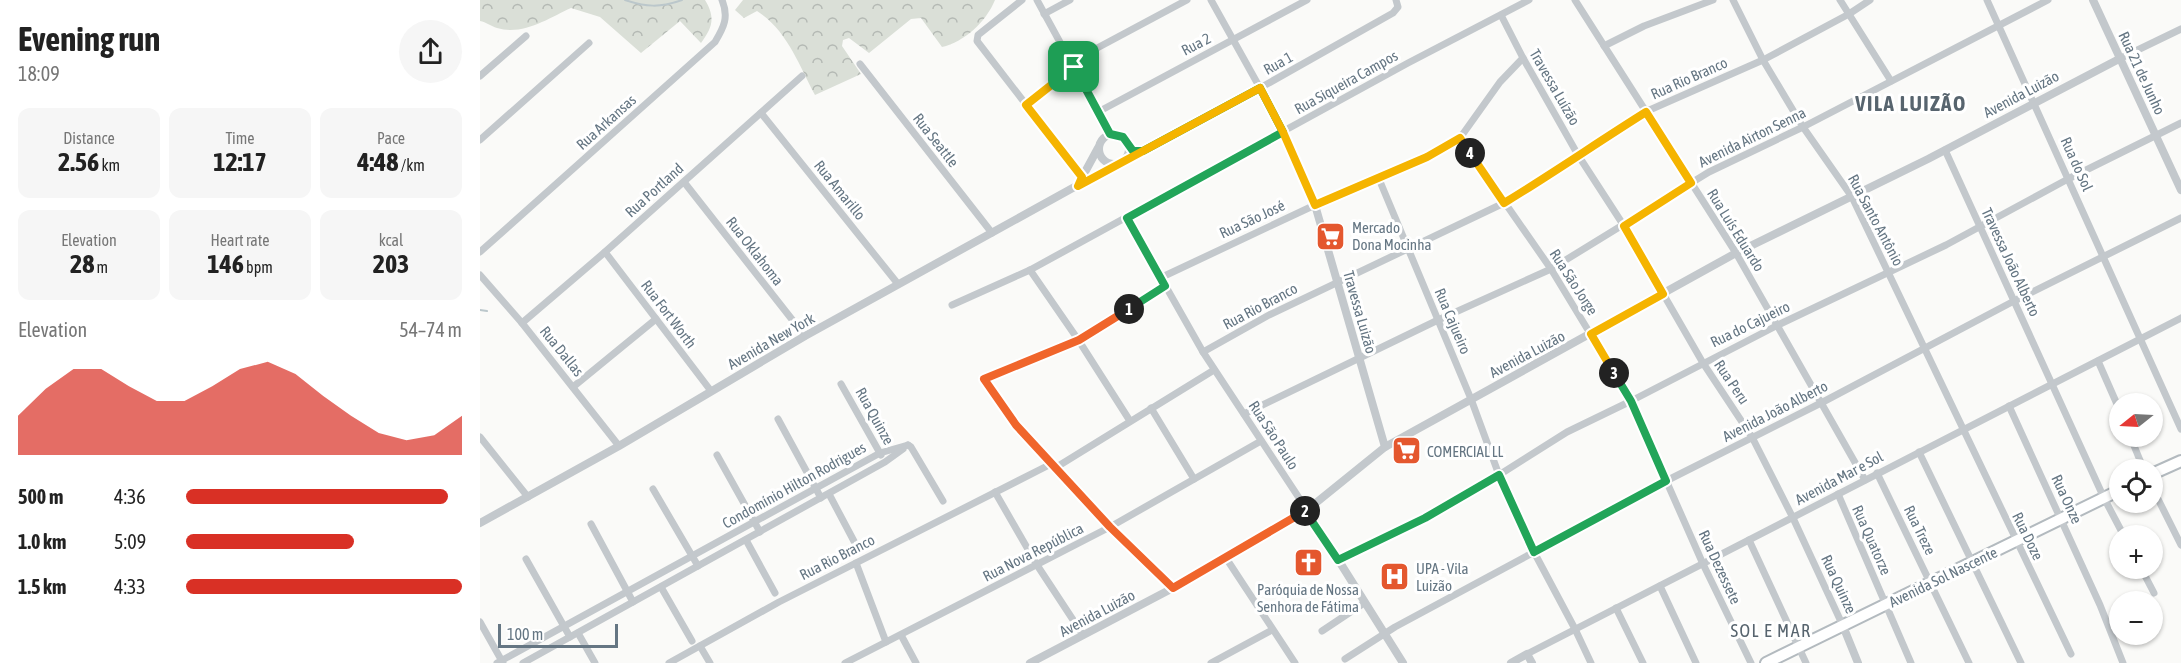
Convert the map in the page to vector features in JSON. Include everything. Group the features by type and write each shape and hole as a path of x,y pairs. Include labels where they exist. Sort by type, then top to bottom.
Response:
{"main road":[{"path":"2163,469 2181,461"},
{"name":"Avenida Sol Nascente","path":"1766,663 2109,496"}],"street":[{"name":"Rua Arkansas","path":"480,252 715,42 726,22 726,9 722,0"},
{"path":"1022,0 976,38 1080,182 1102,139 1110,134 1123,137 1133,151 1143,151"},
{"path":"1037,0 1110,134"},
{"path":"1044,14 1070,0"},
{"path":"1026,105 1072,65 1186,0"},
{"path":"1211,0 1260,88"},
{"name":"Rua 2","path":"1098,112 1307,0"},
{"name":"Rua 1","path":"1120,162 1260,88 1393,13 1398,7 1396,0"},
{"name":"Rua Siqueira Campos","path":"952,305 1030,270 1529,0"},
{"name":"Rua Luís Eduardo","path":"1575,0 1736,253 1865,480"},
{"path":"1604,46 1644,26 1713,0"},
{"name":"Rua Santo Antônio","path":"1733,0 1763,60 1803,127 1852,197 1962,429"},
{"path":"1840,0 1891,81"},
{"name":"Rua Rio Branco","path":"1203,352 1269,315 1504,203 1547,178 1578,155 1646,112 1763,60 1849,14 1870,0"},
{"name":"Rua do Sol","path":"1987,0 2181,429"},
{"name":"Avenida Airton Senna","path":"1244,414 1360,360 1438,320 1551,269 1709,172 1803,127 2048,0"},
{"name":"Rua 21 de Junho","path":"2093,0 2181,190"},
{"name":"Travessa Luízão","path":"1501,15 1578,155 1624,226 1663,294"},
{"name":"Avenida Luizão","path":"1030,663 1173,588 1307,510 1385,447 1736,253 1852,197 2034,102 2181,29"},
{"path":"480,76 526,36"},
{"path":"480,140 589,43"},
{"name":"Rua São José","path":"1160,278 1315,205 1427,157 1460,138 1500,82 1523,58"},
{"name":"Rua Seattle","path":"860,64 992,233"},
{"name":"Rua Portland","path":"522,323 802,76"},
{"name":"Travessa Luizão","path":"1260,88 1283,132 1315,205 1385,447"},
{"name":"Rua Amarillo","path":"761,113 898,284"},
{"name":"Rua do Cajueiro","path":"1338,560 1425,518 1567,432 1778,325 1980,228 2068,178 2181,123"},
{"name":"Rua São Jorge","path":"1460,138 1551,269 1591,334 1631,401 1666,481"},
{"path":"1098,148 1103,160 1120,162 1128,153 1128,145"},
{"name":"Travessa João Alberto","path":"1945,150 2118,525"},
{"name":"Avenida New York","path":"480,523 619,446 805,336 1080,182 1120,162"},
{"name":"Rua Cajueiro","path":"1379,179 1471,399 1499,475 1534,552 1591,663"},
{"name":"Rua Oklahoma","path":"684,182 805,336"},
{"name":"Rua São Paulo","path":"1127,218 1214,370 1307,510 1403,663"},
{"name":"Avenida João Alberto","path":"1345,659 1384,633 1666,481 1821,403 2014,301 2181,218"},
{"name":"Rua Fort Worth","path":"605,252 711,391"},
{"path":"1030,270 1079,340 1131,421"},
{"name":"Rua Dallas","path":"480,275 522,323 619,446"},
{"path":"1165,286 1079,340 984,379 1016,425 1053,466 1110,527 1173,588"},
{"name":"Rua Peru","path":"1663,294 1703,363 1752,436 1793,518"},
{"name":"Avenida Mar e Sol","path":"1511,663 2181,318"},
{"path":"573,387 656,319"},
{"path":"2098,361 2112,393"},
{"name":"Rua Rio Branco","path":"669,663 779,602 995,492 1053,466 1214,370"},
{"name":"Rua Quinze","path":"841,384 885,462"},
{"name":"Rua Onze","path":"2009,406 2100,604 2123,663"},
{"path":"1151,408 1194,479"},
{"path":"778,419 816,488 825,496 856,545"},
{"name":"Rua Doze","path":"1962,429 2071,654"},
{"path":"480,437 528,497"},
{"name":"Rua Nova República","path":"845,663 1037,566 1261,441"},
{"path":"908,445 943,501"},
{"name":"Condomínio Hilton Rodrigues","path":"500,662 880,453 908,445"},
{"name":"Condomínio Hilton Rodrigues","path":"523,663 825,496 885,462 908,445"},
{"path":"1919,452 2021,663"},
{"path":"717,455 760,532"},
{"name":"Rua Treze","path":"1878,474 1969,663"},
{"name":"Rua Dezessete","path":"1666,481 1751,663"},
{"path":"653,489 698,566"},
{"path":"995,492 1037,566 1083,635"},
{"name":"Rua Quatorze","path":"1838,494 1911,663"},
{"path":"2163,510 2181,545"},
{"name":"Rua Quinze","path":"1793,518 1858,663"},
{"path":"591,524 633,602"},
{"path":"746,540 775,593"},
{"path":"1749,540 1806,663"},
{"path":"1226,558 1295,663"},
{"path":"526,559 570,637"},
{"path":"856,563 886,642"},
{"path":"1660,586 1696,663"},
{"path":"661,587 692,641"},
{"path":"1322,631 1364,603"},
{"path":"1616,608 1643,663"},
{"path":"480,622 500,662"},
{"path":"1211,663 1272,630"},
{"path":"578,633 596,663"},
{"path":"901,635 916,663"},
{"path":"700,646 710,663"},
{"path":"1527,654 1532,663"}],"green space":[{"path":"480,0 705,0 711,12 711,23 701,43 680,21 641,53 600,17 571,8 535,25 507,30 480,21"},
{"path":"743,0 995,0 986,16 973,30 958,41 942,47 921,18 911,19 869,53 849,38 843,40 842,46 861,74 815,95 791,49 776,28 757,11 744,18 735,10"}],"waterway":[{"path":"625,0 653,6 682,0"},
{"path":"480,310 487,311"}],"place":[{"name":"Mercado Dona Mocinha","path":"1331,236"},
{"name":"COMERCIAL LL","path":"1406,451"},
{"name":"Paróquia de Nossa Senhora de Fátima","path":"1308,562"},
{"name":"UPA - Vila Luizão","path":"1395,577"}],"district":[{"name":"VILA LUIZÃO","path":"1911,103"},
{"name":"SOL E MAR","path":"1771,630"}],"route":[{"path":"1074,67 1026,105 1082,177 1078,186 1116,164 1143,151 1201,120 1260,88 1283,132 1315,205 1427,157 1460,138 1504,203 1547,178 1578,155 1646,112 1691,183 1624,226 1663,294 1591,334 1631,401 1666,481 1534,552 1499,475 1425,518 1338,560 1307,510 1173,588 1110,527 1016,425 984,379 1079,340 1165,286 1127,218 1283,132 1260,88 1143,151 1133,151 1123,137 1110,134 1074,67"}]}
